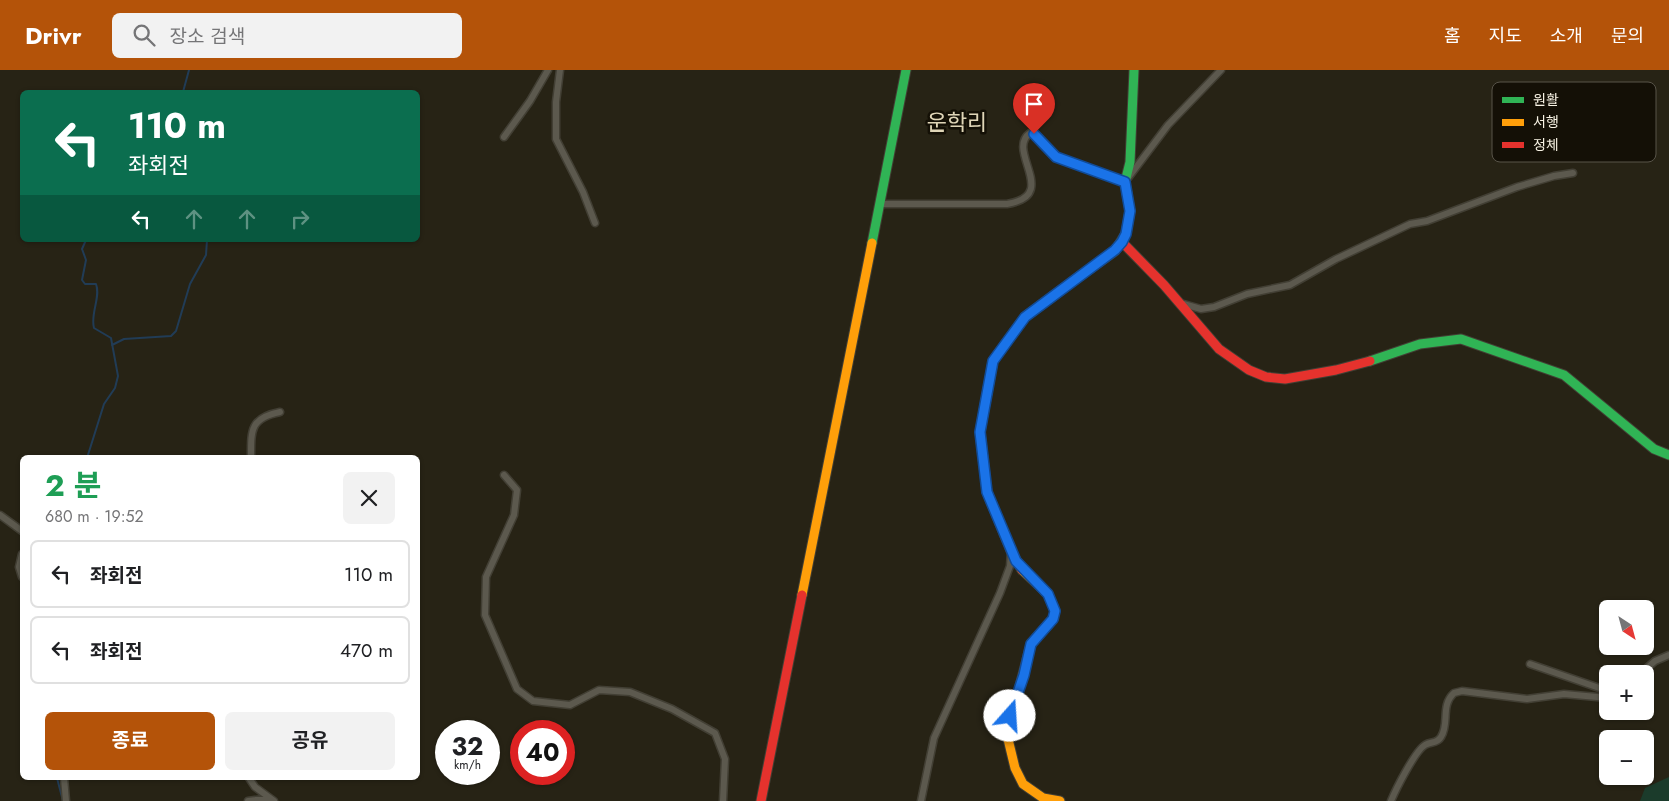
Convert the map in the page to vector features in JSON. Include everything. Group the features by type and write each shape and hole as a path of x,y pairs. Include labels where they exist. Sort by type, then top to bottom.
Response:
{"street":[{"path":"504,136 530,102 548,70"},
{"path":"560,70 556,102 556,139 583,192 595,223"},
{"path":"761,801 906,70"},
{"path":"1060,801 1043,798 1023,784 1014,768 1007,735 1010,716 1024,675 1031,644 1053,619 1055,611 1048,594 1020,568 1011,551 987,492 983,471 980,432 993,361 1025,317 1115,250 1126,234 1130,211 1125,182 1130,162 1134,70"},
{"path":"1125,182 1168,125 1221,70"},
{"path":"880,204 1008,204 1020,200 1026,197 1032,184 1032,176 1021,146 1025,136 1030,133 1039,138 1048,152 1056,157 1125,182"},
{"path":"1177,301 1191,307 1214,307 1247,294 1290,285 1336,259 1410,224 1427,221 1539,180 1574,173"},
{"path":"1122,242 1162,282 1206,336 1242,367 1274,379 1351,367 1417,345 1451,339 1472,342 1503,355 1564,375 1654,449 1669,455"},
{"path":"251,455 255,423 260,417 280,412"},
{"path":"504,476 517,490 514,516 486,577 485,615 517,689 533,701 570,705 598,690 630,692 672,709 715,733 725,759 723,801"},
{"path":"0,515 20,530"},
{"path":"922,801 934,738 1000,593 1010,566 1011,551"},
{"path":"1650,665 1669,655"},
{"path":"1530,664 1599,688"},
{"path":"1391,801 1401,778 1424,745 1436,742 1441,738 1446,707 1454,693 1462,692 1527,699 1564,694 1599,697"},
{"path":"64,780 66,801"},
{"path":"250,780 255,787 272,799"},
{"path":"248,801 272,799"}],"green space":[{"path":"1669,777 1669,801 1640,801 1645,788"}],"waterway":[{"path":"184,90 189,70"},
{"path":"85,242 82,249 86,260 82,280 85,284 96,284 94,328 111,338 118,376 115,388 104,404 88,455"},
{"path":"112,345 124,339 171,336 176,331 190,284 206,255 207,242"},
{"path":"58,780 63,801"}],"traffic: fast":[{"path":"872,243 906,70"},
{"path":"1080,276 1115,251 1126,233 1130,211 1125,182 1130,162 1134,70"},
{"path":"1370,361 1420,344 1461,339 1564,375 1654,449 1669,455"}],"traffic: slow":[{"path":"802,595 872,243"},
{"path":"1022,570 1048,594 1055,611 1053,619 1031,644 1007,735 1015,768 1023,784 1043,798 1060,801"}],"traffic: jam":[{"path":"1122,242 1164,285 1219,349 1249,370 1266,377 1285,379 1336,370 1370,361"},
{"path":"1022,570 1011,551 987,492 980,432 993,361 1025,317 1080,276"},
{"path":"761,801 802,595"}],"district":[{"name":"운학리","path":"957,122"}],"route":[{"path":"1010,716 1024,675 1031,644 1053,619 1055,611 1052,599 1048,594 1020,568 987,492 983,471 980,432 993,361 1002,346 1025,317 1115,250 1126,234 1130,211 1128,188 1125,182 1056,157 1048,152 1034,134"}]}
